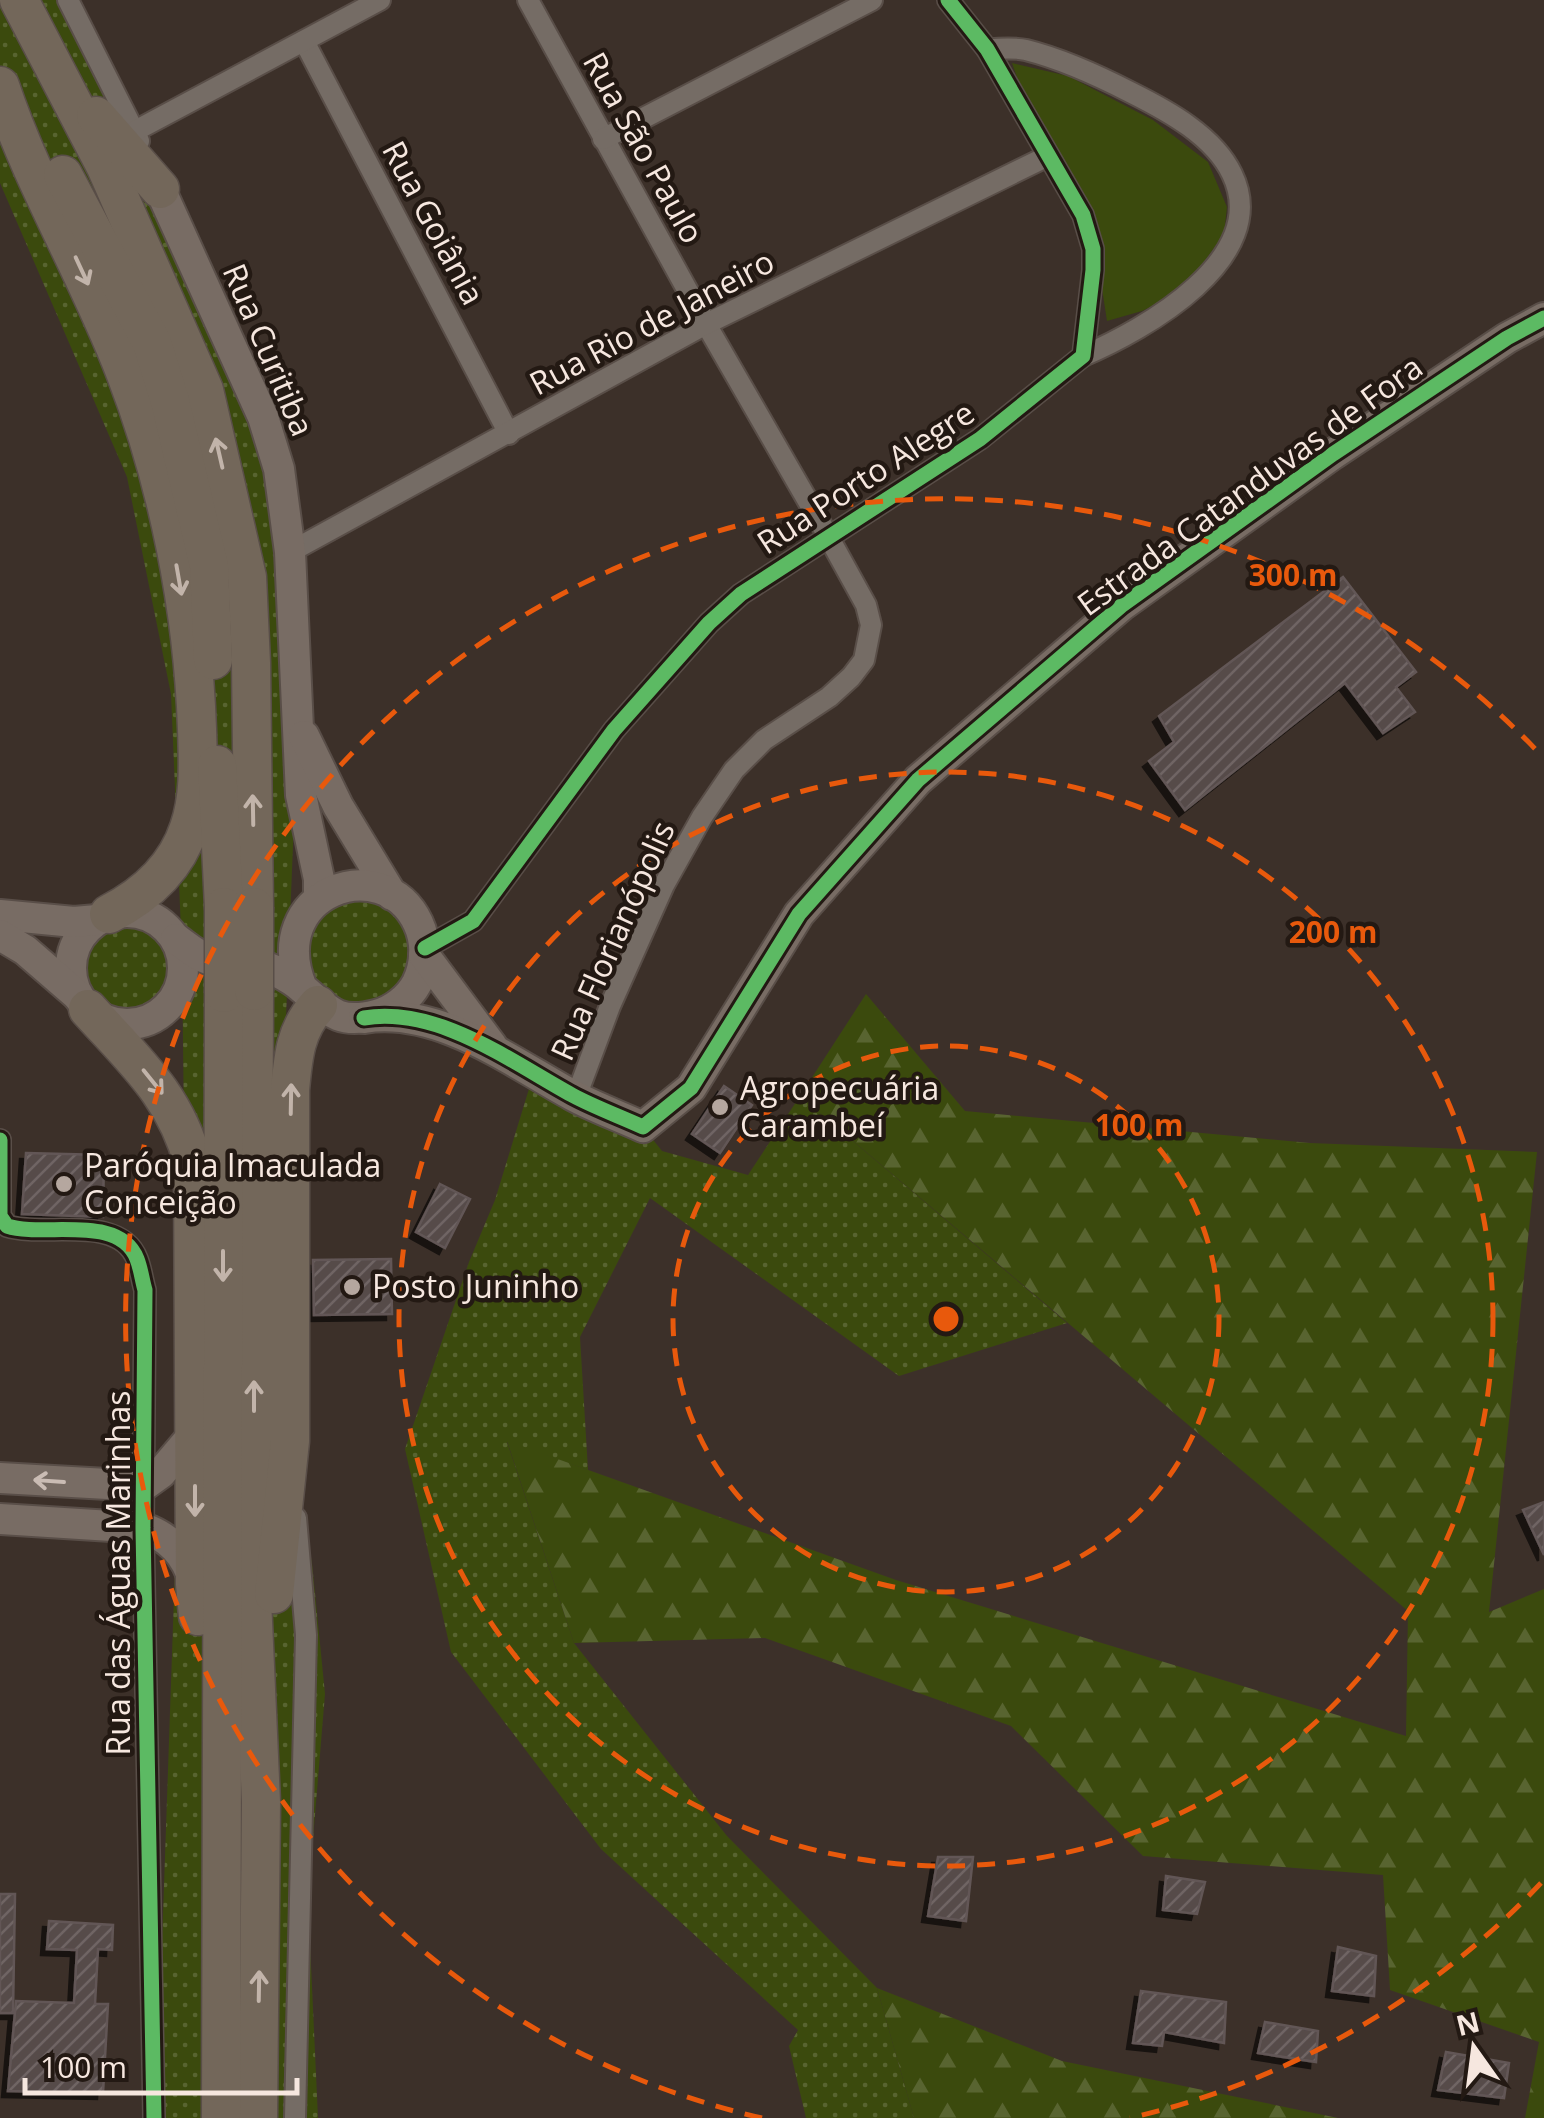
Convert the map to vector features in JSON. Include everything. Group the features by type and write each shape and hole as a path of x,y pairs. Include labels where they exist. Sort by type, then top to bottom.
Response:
{"highway":[{"path":"19,0 106,167 204,390 247,578 239,908"},
{"path":"0,56 152,343 170,401 208,566 243,982 252,1599 261,1802"},
{"path":"55,69 160,189"},
{"path":"0,86 20,142 127,376 162,491 192,661 198,755 191,824 176,857 154,884 103,917"},
{"path":"221,2118 221,1830 243,982"},
{"path":"258,2118 261,1802 272,1610 290,1441 290,1090 293,1053 310,996"},
{"path":"82,1002 170,1104 184,1130 193,1163 195,1584 207,1772 221,1830"}],"main road":[{"name":"Rua Curitiba","path":"160,189 263,417 279,469 290,552 301,795 319,879 319,899"},
{"name":"Estrada Catanduvas de Fora","path":"494,1049 576,1098 643,1127 691,1088 799,914 918,780 1121,606 1334,454 1507,338 1544,318"},
{"path":"298,724 338,806 392,895"},
{"path":"243,982 319,899 355,886 374,888 408,907 418,924 424,951 494,1049"},
{"path":"0,915 74,922 129,912 148,916 243,982 310,996 348,1018 403,1016 473,1038 494,1049"},
{"path":"82,1002 72,982 71,959 81,936 103,917"},
{"path":"298,924 293,956 310,996"},
{"path":"0,936 25,950 103,1019 134,1024 152,1018 172,1002 207,959"},
{"path":"172,1002 183,979 182,954 176,939"},
{"path":"364,1018 385,1013 403,1001 416,984 424,951"},
{"path":"0,1478 143,1486 161,1473 194,1434"},
{"path":"0,1519 143,1528 160,1534 180,1552 195,1584"}],"street":[{"path":"68,0 160,189"},
{"path":"135,132 380,0"},
{"name":"Rua São Paulo","path":"528,0 866,605 870,641"},
{"path":"603,139 872,0"},
{"path":"948,0 988,49 1082,215 1093,249 1094,270 1083,356"},
{"name":"Rua Goiânia","path":"304,41 509,434"},
{"name":"Rua Porto Alegre","path":"424,951 473,921 489,903 614,730 708,623 741,594 980,438 1083,356 1151,320 1204,281 1220,261 1239,221 1233,175 1216,150 1163,108 1106,79 1023,49 988,49"},
{"name":"Rua Rio de Janeiro","path":"290,552 706,324 1048,156"},
{"name":"Rua Florianópolis","path":"576,1098 610,1006 664,885 702,817 734,770 764,740 851,677 864,660 870,641"},
{"name":"Rua das Águas Marinhas","path":"0,1140 0,1216 7,1226 23,1232 91,1229 123,1240 136,1256 145,1290 143,1528 154,2118"},
{"path":"290,1441 306,1635 295,2118"}],"green space":[{"path":"0,0 68,0 263,417 298,723 286,1017 332,1020 311,1041 290,1441 312,1563 325,1694 308,1899 318,2118 156,2118 179,1451 184,1130 182,954 171,694 127,477 0,183"},
{"path":"1012,63 1068,76 1153,120 1208,162 1227,207 1224,234 1199,269 1167,299 1107,321 1093,230 1026,103"},
{"path":"391,897 422,958 382,1011 319,1003 296,935 321,901"},
{"path":"129,914 152,923 168,937 177,954 180,973 164,1006 146,1016 122,1021 75,981 74,959 85,935"},
{"path":"866,994 965,1111 1310,1143 1537,1152 1489,1612 1544,1589 1544,2118 1525,2118 1539,2042 1390,1990 1383,1875 1143,1856 1011,1726 765,1638 574,1643 507,1441 896,1580 1406,1736 1408,1611 800,1096"},
{"path":"532,1079 643,1127 662,1151 748,1175 800,1096 1067,1323 899,1376 650,1198 580,1337 588,1470 507,1442 574,1643 727,1836 877,1988 914,2118 806,2118 789,2046 798,2030 601,1849 451,1652 405,1449 469,1262 495,1200"},
{"path":"877,1988 1062,2061 1338,2118 914,2118"}],"building":[{"path":"1343,577 1416,672 1396,687 1415,712 1383,733 1345,683 1185,810 1149,761 1174,742 1159,716"},
{"path":"724,1086 752,1105 720,1153 692,1134"},
{"name":"Paróquia Imaculada Conceição","path":"26,1153 104,1155 103,1217 22,1214"},
{"path":"440,1184 470,1199 445,1248 416,1232"},
{"name":"Posto Juninho","path":"391,1259 392,1314 314,1315 313,1260"},
{"path":"1544,1502 1544,1555 1523,1510"},
{"path":"938,1857 973,1857 966,1921 928,1916"},
{"path":"1166,1876 1205,1882 1197,1914 1163,1910"},
{"path":"0,1894 15,1894 13,2013 0,2013"},
{"path":"49,1921 113,1925 112,1950 98,1949 95,2004 108,2004 103,2093 8,2091 16,2001 74,2003 77,1950 47,1949"},
{"path":"1338,1947 1376,1956 1374,1996 1332,1991"},
{"path":"1141,1991 1226,2002 1224,2043 1164,2032 1162,2046 1133,2043"},
{"path":"1265,2022 1318,2031 1316,2062 1258,2053"},
{"path":"1446,2052 1509,2063 1504,2098 1438,2090"}],"cycle path":[{"path":"425,948 473,921 614,730 709,623 741,594 980,439 1083,356 1093,270 1093,249 1083,215 987,49 948,0"},
{"path":"364,1018 392,1016 446,1028 580,1099 643,1127 691,1088 799,914 918,780 1121,606 1333,454 1507,338 1544,318"},
{"path":"0,1140 0,1216 7,1226 114,1236 128,1245 137,1259 145,1290 143,1528 154,2118"}],"place":[{"name":"Agropecuária Carambeí","path":"720,1107"},
{"name":"Paróquia Imaculada Conceição","path":"64,1184"},
{"name":"Posto Juninho","path":"352,1287"}]}
